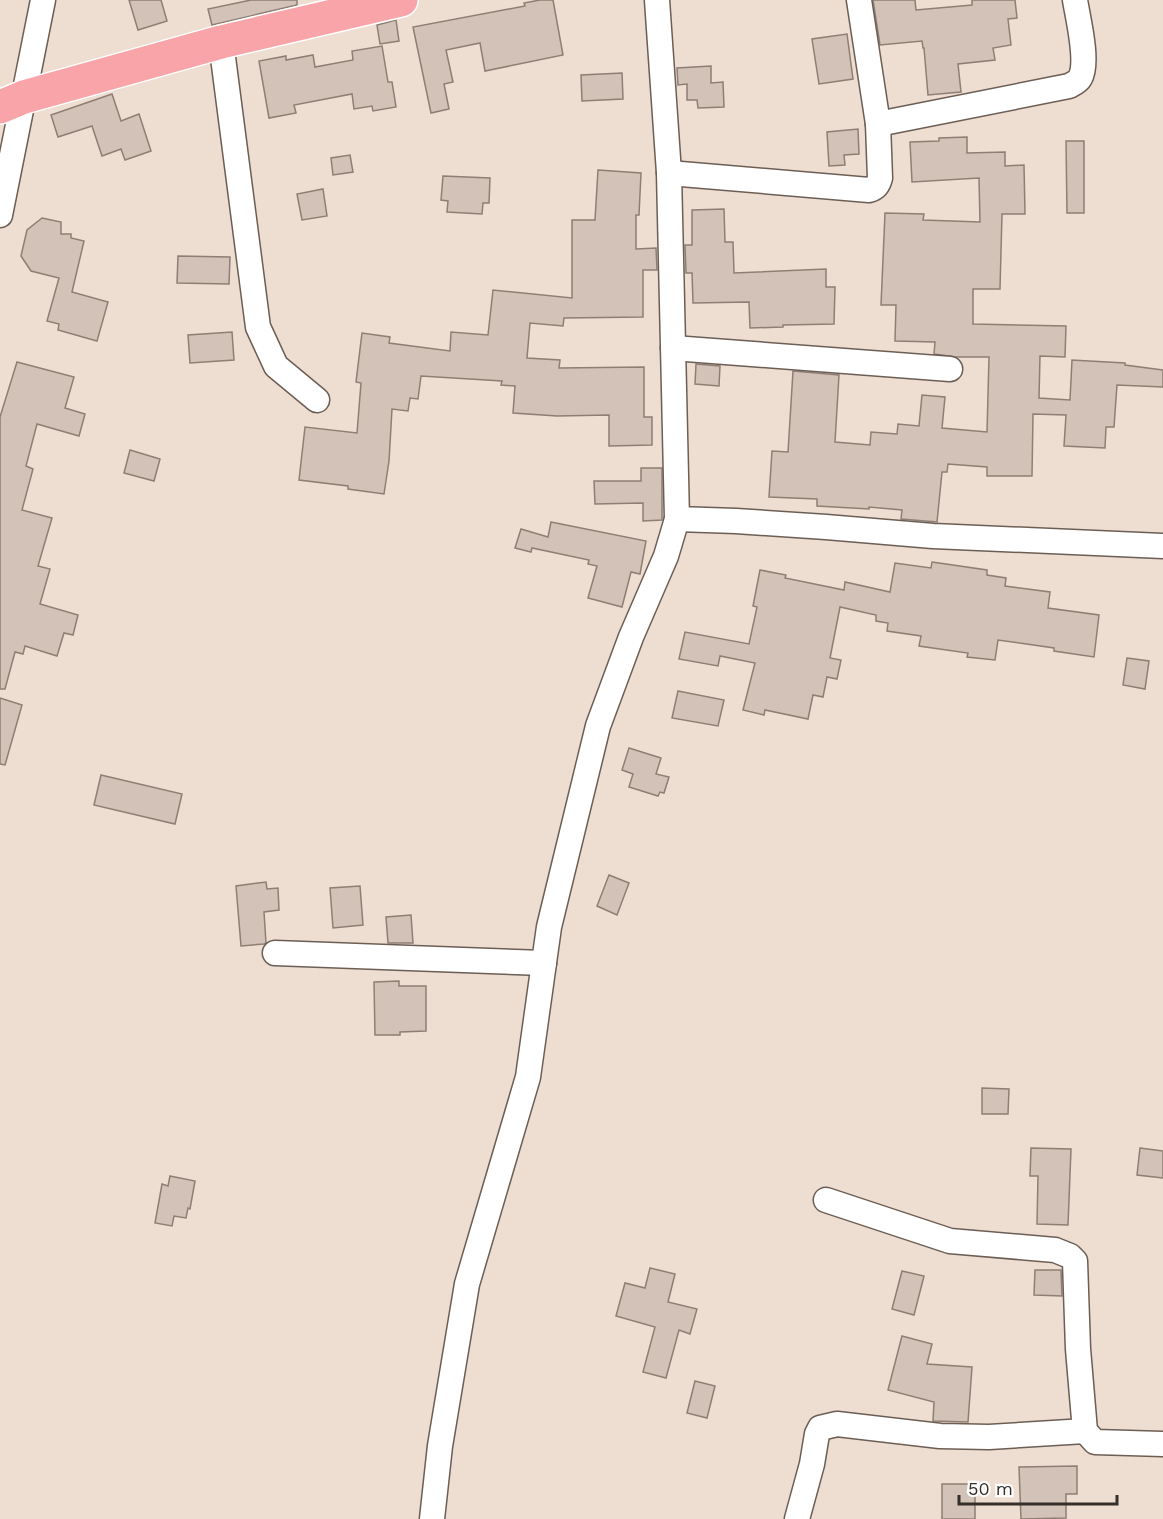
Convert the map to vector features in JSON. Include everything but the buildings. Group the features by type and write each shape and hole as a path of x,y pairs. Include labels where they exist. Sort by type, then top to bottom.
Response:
{"highway":[{"path":"12,102 221,42 401,0"}],"street":[{"path":"0,215 12,102 43,0"},
{"path":"432,1519 440,1446 467,1284 528,1077 549,927 598,726 631,637 666,556 678,519 669,173 657,0"},
{"path":"669,173 875,189 880,178 878,124 859,0"},
{"path":"878,124 1069,86 1076,82 1080,77 1084,60 1075,0"},
{"path":"221,42 258,327 276,366 317,400"},
{"path":"673,348 950,369"},
{"path":"678,519 826,527 933,536 1163,546"},
{"path":"275,953 544,963"},
{"path":"826,1200 950,1241 1055,1250 1070,1256 1075,1262 1078,1349 1085,1431 1095,1442 1163,1444"},
{"path":"797,1519 820,1428 837,1424 940,1436 988,1437 1085,1431"}]}
